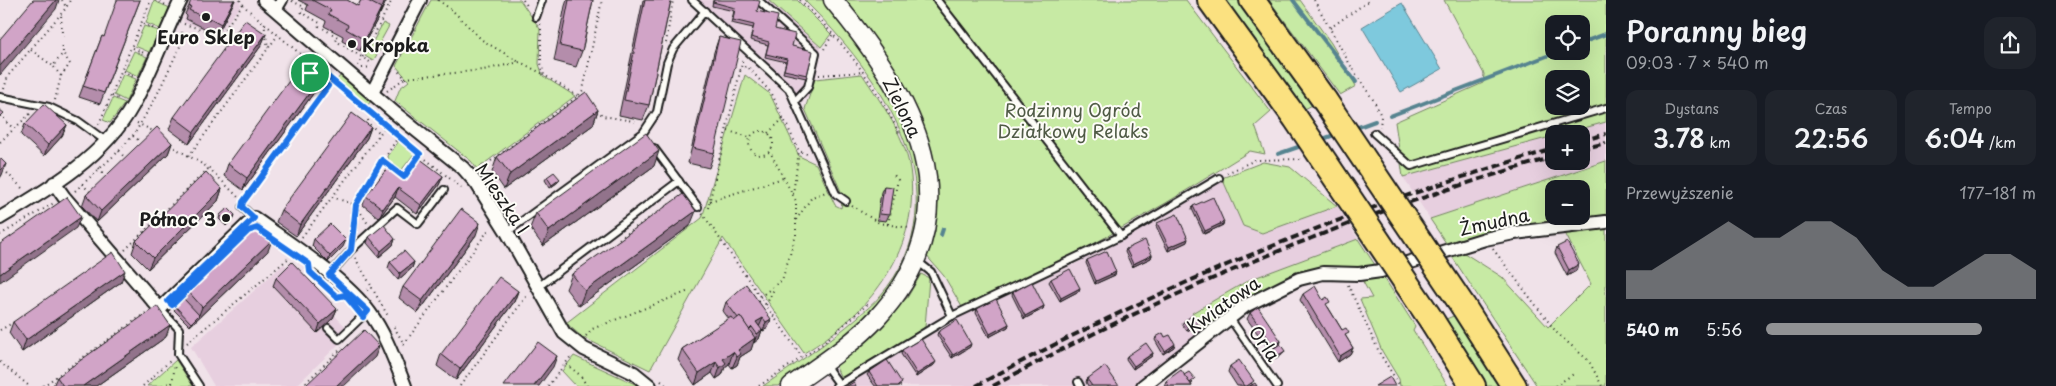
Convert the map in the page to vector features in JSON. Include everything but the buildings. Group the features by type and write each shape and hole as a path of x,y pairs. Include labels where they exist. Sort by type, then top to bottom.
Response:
{"highway":[{"path":"1210,0 1294,116 1432,320 1473,386"},
{"path":"1252,0 1325,101 1463,306 1514,386"}],"main road":[{"name":"Zielona","path":"790,386 858,336 882,313 900,287 915,259 923,233 928,193 925,162 919,137 907,106 894,83 860,33 833,0"}],"street":[{"path":"0,218 54,183 106,142 132,106 181,0"},
{"name":"Mieszka I","path":"264,0 279,5 372,93 463,168 507,232 534,289 564,333 584,349 634,373 650,386"},
{"path":"372,93 420,0"},
{"path":"54,183 159,307 254,218 329,275 368,311 382,334 405,386"},
{"name":"Żmudna","path":"1450,249 1514,233 1606,222"},
{"name":"Kwiatowa","path":"1144,386 1229,317 1264,295 1299,279 1324,273 1342,272 1359,274 1381,271 1450,249"}],"lane":[{"path":"536,17 542,0"},
{"path":"692,0 786,85 795,101 836,194 846,201"},
{"path":"758,0 816,53 804,94 795,101"},
{"path":"937,0 1121,236"},
{"path":"507,232 643,133 657,112 667,64 673,49 705,11"},
{"path":"1,98 49,107 78,121 106,142"},
{"path":"1374,133 1411,166 1606,108"},
{"path":"643,133 698,207"},
{"path":"823,363 838,385 952,316 1121,236 1219,178"},
{"path":"534,289 679,182"},
{"path":"329,275 351,250 396,208 418,224 444,190"},
{"path":"242,207 254,218"},
{"path":"915,259 931,272 952,316"},
{"path":"159,307 179,329 178,354 199,386"},
{"path":"328,328 339,339 368,311"},
{"name":"Orla","path":"1229,317 1277,386"}],"path":[{"path":"62,0 66,8"},
{"path":"1,98 8,76 66,8 70,0"},
{"path":"98,126 151,0"},
{"path":"240,0 242,4 398,137 420,154 474,183 583,90 602,0"},
{"path":"290,0 304,7 298,18"},
{"path":"356,68 392,0"},
{"path":"438,0 482,40 585,101"},
{"path":"665,44 673,0"},
{"path":"800,0 833,34 864,72 885,105 900,136"},
{"path":"1314,0 1352,68 1374,101"},
{"path":"1330,28 1370,0"},
{"path":"125,145 141,124 182,42 182,24 220,35 242,4"},
{"path":"664,4 672,6"},
{"path":"301,12 320,23 319,26 338,38 336,41 375,65"},
{"path":"54,102 61,76 70,64 63,53 61,14"},
{"path":"536,17 542,28 541,63 544,75"},
{"path":"264,23 268,48"},
{"path":"316,32 319,26"},
{"path":"816,53 822,52 833,34"},
{"path":"189,156 278,35"},
{"path":"746,48 728,131 705,217 802,357"},
{"path":"30,49 53,66 61,76"},
{"path":"53,66 63,53"},
{"path":"352,57 355,53"},
{"path":"387,91 405,78 482,70 520,62"},
{"path":"315,66 310,73 328,86"},
{"path":"395,68 405,78"},
{"path":"810,76 864,72"},
{"path":"242,207 332,81"},
{"path":"591,106 603,116 634,123 643,122"},
{"path":"0,109 5,121 13,128"},
{"path":"0,142 13,128 35,111"},
{"path":"768,133 784,118"},
{"path":"368,120 369,124 380,133"},
{"path":"141,124 152,131"},
{"path":"298,243 386,126"},
{"path":"728,131 750,138"},
{"path":"768,133 760,131 750,138 749,145 752,152 759,156 770,152"},
{"path":"760,297 782,280 796,234 796,201 770,152 773,144 768,133"},
{"path":"133,136 144,146"},
{"path":"372,288 351,250 356,205 382,160 398,137"},
{"path":"119,151 128,161"},
{"path":"792,194 799,151"},
{"path":"404,177 420,154"},
{"path":"382,160 406,179"},
{"path":"0,166 27,192"},
{"path":"121,254 209,168"},
{"path":"100,169 109,180"},
{"path":"888,224 898,180 893,174"},
{"path":"710,201 783,178"},
{"path":"82,184 93,195"},
{"path":"796,221 812,197 823,193"},
{"path":"332,197 356,205 372,230"},
{"path":"618,240 673,200 680,198"},
{"path":"908,234 911,222"},
{"path":"404,344 493,224"},
{"path":"1485,239 1557,333 1589,361 1602,386"},
{"path":"172,383 181,348 294,253"},
{"path":"1342,272 1380,354 1400,386"},
{"path":"766,305 775,287"},
{"path":"460,386 534,289"},
{"path":"584,340 592,329 689,291"},
{"path":"759,386 821,345 870,302"},
{"path":"43,386 138,319 159,307"},
{"path":"138,319 142,325"},
{"path":"0,330 16,321"},
{"path":"121,331 125,336"},
{"path":"302,386 348,342"},
{"path":"103,344 107,349"},
{"path":"548,386 574,353 569,350"},
{"path":"144,386 178,354"},
{"path":"82,359 85,364"},
{"path":"0,362 29,386"},
{"path":"566,364 580,375 587,386"},
{"path":"1555,386 1575,373"},
{"path":"60,374 64,380"},
{"path":"163,386 172,383"},
{"path":"172,383 175,386"}],"shaded area":[{"name":"Euro Sklep","path":"190,0 239,0 241,5 219,33 184,23 183,16"},
{"path":"698,0 768,0 821,47 811,94 800,103 793,86"},
{"path":"1606,122 1606,161 1590,166 1590,126"},
{"path":"1545,138 1545,170 1579,170 1430,219 1403,177"},
{"path":"1222,178 1243,226 1262,233 1337,206 1358,239 1249,280 1192,313 1207,332 1138,386 845,386 974,309 1077,263 1170,212"},
{"path":"284,264 351,332 296,386 214,386 191,347"}],"green space":[{"path":"431,0 520,0 540,29 539,64 543,76 575,96 477,169 471,161 395,101 400,88 409,81 396,66"},
{"path":"768,0 797,0 831,34 821,47"},
{"path":"804,0 823,0 831,8 899,103 923,176 919,217 914,239 903,266 887,295 853,330 794,375 778,386 763,386 835,336 878,299 905,257 916,218 914,177 903,138 884,100 860,63 833,30"},
{"name":"Rodzinny Ogród Działkowy Relaks","path":"842,0 1186,0 1271,112 1255,126 1265,154 1250,151 1166,203 1074,255 962,307 944,276 925,254 935,190 932,156 926,131 916,107 890,61"},
{"path":"1219,0 1242,0 1318,102 1299,112"},
{"path":"1269,0 1300,0 1331,43 1356,86 1340,95"},
{"path":"1444,0 1606,0 1606,122 1590,126 1545,125 1545,138 1403,177 1395,122 1483,83 1484,74"},
{"path":"154,1 170,8 160,29 146,23"},
{"path":"383,23 389,26 378,46 381,48 373,61 365,56"},
{"path":"144,26 159,31 149,52 135,46"},
{"path":"134,51 147,57 138,76 125,70"},
{"path":"123,74 136,79 126,101 114,95"},
{"path":"862,74 893,123 905,149 911,177 911,205 906,232 897,257 884,280 867,301 827,338 804,353 723,238 650,370 582,337 566,323 702,218 745,75 770,94 799,156 816,164 835,205 841,208 843,196 805,109 815,79"},
{"path":"341,75 371,101 366,107 336,81"},
{"path":"113,98 125,103 110,123 103,120"},
{"path":"399,141 414,154 400,172 389,163 388,156"},
{"path":"1606,161 1606,218 1590,221 1590,180 1548,180 1579,170 1590,170 1590,166"},
{"path":"1263,162 1290,167 1337,206 1262,233 1243,226 1222,178"},
{"path":"1545,181 1545,225 1566,225 1448,246 1430,219"},
{"path":"1606,227 1606,386 1537,386 1451,255 1461,251 1502,277 1548,327 1591,284 1564,231"},
{"path":"1358,239 1377,268 1325,268 1207,332 1192,313 1249,280"},
{"path":"921,274 929,278 925,327 854,375 845,378 840,376 836,367 841,357 907,298"},
{"path":"1383,276 1415,326 1413,330 1448,386 1400,386 1399,379 1382,351 1360,299 1372,298 1361,278"},
{"path":"1463,312 1507,386 1479,386 1439,322"},
{"path":"574,356 637,386 576,386 562,371"},
{"path":"176,360 193,386 147,386"}],"water":[{"path":"1402,3 1442,69 1401,92 1362,27"}],"waterway":[{"path":"1293,0 1356,82"},
{"path":"1590,40 1606,34"},
{"path":"1390,116 1545,57"},
{"path":"1353,129 1375,121"},
{"path":"1320,140 1337,134"},
{"path":"1278,154 1304,145"},
{"path":"941,235 943,229"}],"railway":[{"path":"1590,138 1606,134"},
{"path":"1590,147 1606,143"},
{"path":"976,386 1045,349 1115,315 1186,282 1258,252 1405,196 1545,152"},
{"path":"993,386 1128,317 1197,285 1267,256 1409,202 1545,160"}],"place":[{"name":"Euro Sklep","path":"206,17"},
{"name":"Kropka","path":"352,44"},
{"name":"Północ 3","path":"226,218"}],"route":[{"path":"315,66 420,154 404,177 382,160 356,205 351,250 329,275 368,311 363,317 345,295 337,297 312,274 309,264 257,228 248,231 172,305 168,301 254,218 242,207 243,202 328,86 310,73 315,66"}]}
